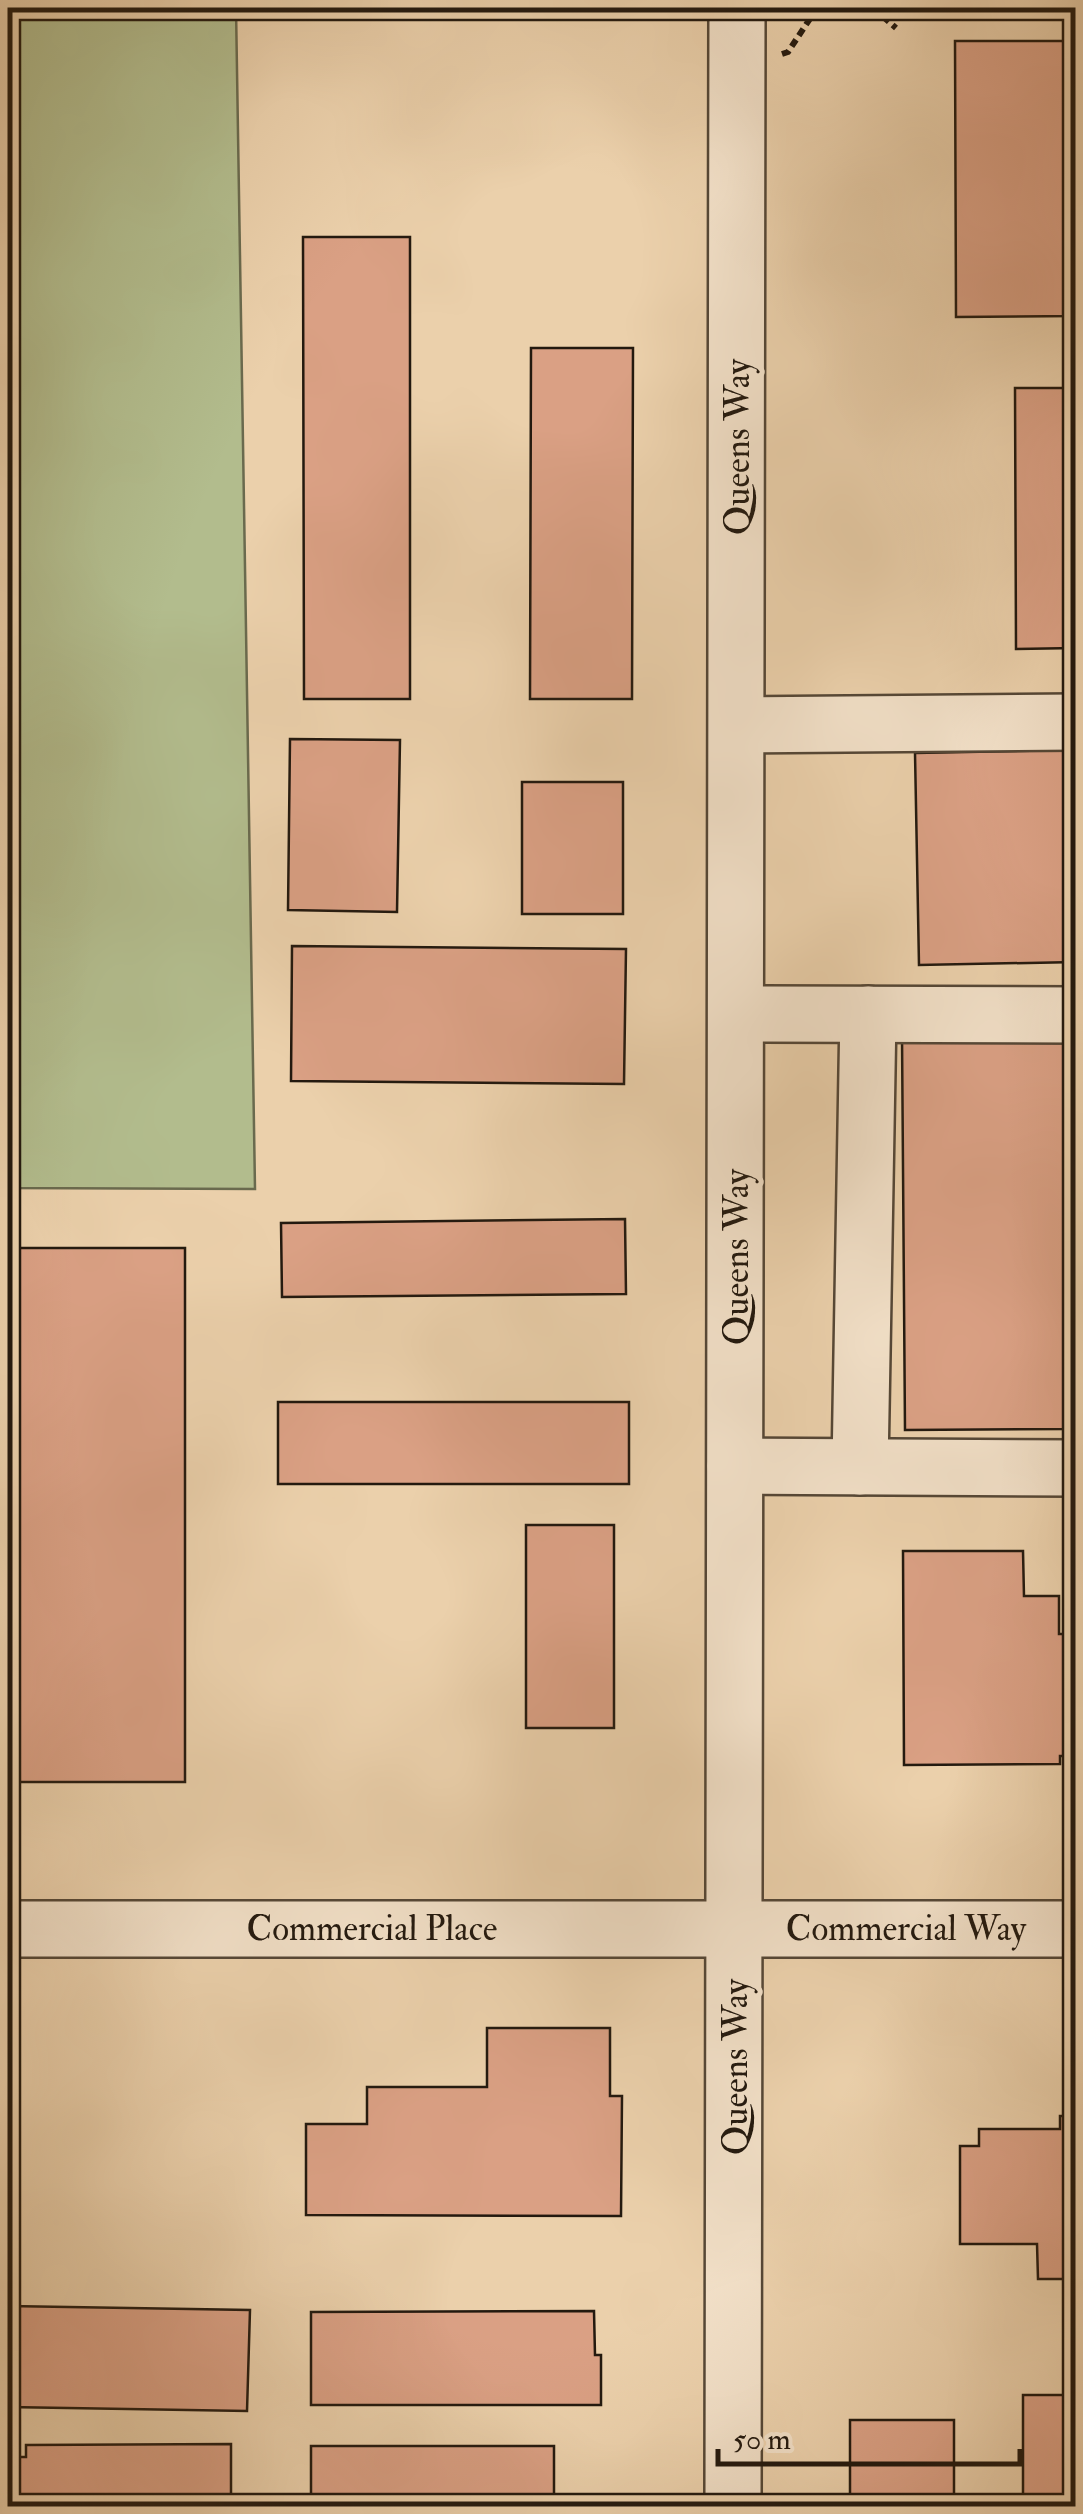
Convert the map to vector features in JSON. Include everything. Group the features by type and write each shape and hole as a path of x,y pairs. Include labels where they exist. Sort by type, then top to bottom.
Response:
{"street":[{"name":"Queens Way","path":"733,2506 737,8"},
{"path":"737,725 1076,722"},
{"path":"737,1014 1076,1015"},
{"path":"860,1467 868,1014"},
{"path":"734,1466 1076,1468"},
{"name":"Commercial Way","path":"736,1927 1076,1929"},
{"name":"Commercial Place","path":"8,1929 736,1927"}],"path":[{"path":"873,8 896,28"}],"green space":[{"path":"8,8 236,8 255,1189 8,1188"}],"building":[{"path":"955,41 1076,41 1076,316 956,317"},
{"path":"303,237 410,237 410,699 304,699"},
{"path":"531,348 633,348 632,699 530,699"},
{"path":"1015,388 1076,388 1076,648 1016,649"},
{"path":"290,739 400,740 397,912 288,910"},
{"path":"1074,750 1076,962 919,965 915,753"},
{"path":"522,782 623,782 623,914 522,914"},
{"path":"292,946 626,949 624,1084 291,1081"},
{"path":"1064,1035 1066,1429 905,1430 902,1036"},
{"path":"625,1219 626,1294 282,1297 281,1223"},
{"path":"8,1248 185,1248 185,1782 8,1782"},
{"path":"278,1402 629,1402 629,1484 278,1484"},
{"path":"526,1525 614,1525 614,1728 526,1728"},
{"path":"903,1551 1023,1551 1024,1596 1059,1596 1059,1634 1076,1634 1076,1756 1060,1756 1060,1764 904,1765"},
{"path":"487,2028 610,2028 610,2096 622,2096 621,2216 306,2215 306,2124 367,2124 367,2087 487,2087"},
{"path":"1060,2116 1076,2116 1076,2279 1038,2279 1037,2244 960,2244 960,2146 979,2146 979,2129 1060,2129"},
{"path":"8,2306 250,2310 247,2411 8,2407"},
{"path":"594,2311 595,2355 601,2355 601,2405 311,2405 311,2312"},
{"path":"1023,2395 1076,2395 1076,2506 1023,2506"},
{"path":"850,2420 954,2420 954,2506 850,2506"},
{"path":"231,2444 231,2506 8,2506 8,2457 26,2457 26,2445"},
{"path":"311,2446 554,2446 554,2506 311,2506"}]}
